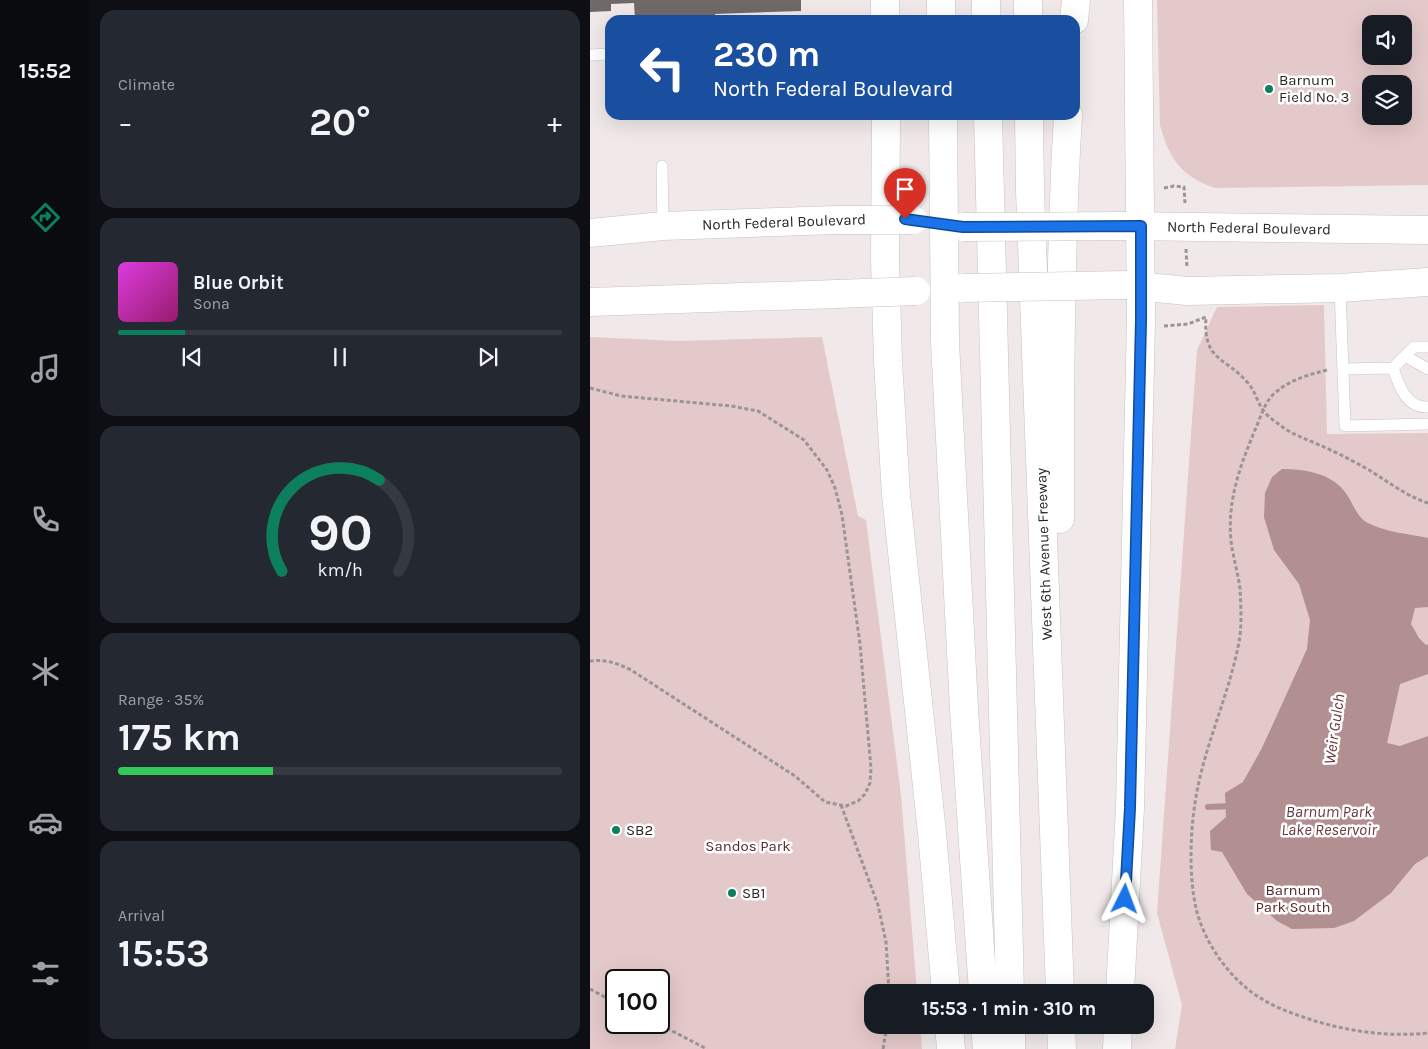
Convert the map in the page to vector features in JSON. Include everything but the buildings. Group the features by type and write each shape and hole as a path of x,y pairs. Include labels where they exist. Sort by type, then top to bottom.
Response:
{"main road":[{"path":"885,0 885,15"},
{"path":"941,0 941,15"},
{"path":"986,0 986,15"},
{"path":"1028,0 1028,15"},
{"path":"1074,15 1076,0"},
{"path":"1120,984 1130,808 1141,320 1134,285 1133,226 1138,0"},
{"path":"886,120 887,353 896,495 932,833 945,984"},
{"path":"943,120 945,342 964,709 982,984"},
{"path":"988,120 1010,984"},
{"name":"West 6th Avenue Freeway","path":"1029,120 1030,191 1060,984"},
{"path":"1060,984 1060,340 1063,196 1068,120"},
{"name":"North Federal Boulevard","path":"590,233 663,226 905,219 963,227 1186,226 1428,230"},
{"path":"590,302 906,292 945,289 1134,285 1187,291 1340,288 1428,282"},
{"path":"950,1034 951,1049"},
{"path":"985,1034 986,1049"},
{"path":"1011,1034 1011,1049"},
{"path":"1061,1034 1062,1049"},
{"path":"1117,1049 1118,1034"}],"lane":[{"path":"590,55 605,54"},
{"path":"662,166 663,226"},
{"path":"1340,288 1345,426 1428,424"},
{"path":"1343,369 1392,368 1414,347 1428,347"},
{"path":"1405,356 1428,369"},
{"path":"1392,368 1409,402 1420,407 1428,407"}],"path":[{"path":"1184,188 1188,324"},
{"path":"1141,320 1166,326 1188,324 1206,317 1205,334 1209,346 1219,359 1247,382 1255,393 1263,411 1295,435 1363,466 1414,498 1428,503"},
{"path":"1343,369 1329,369 1300,376 1274,393 1266,402 1242,461 1232,501 1231,540 1240,587 1239,639 1202,768 1194,804 1192,866 1196,909 1205,933 1217,954 1233,974 1262,1000 1286,1011 1330,1026 1373,1033 1427,1034"},
{"path":"590,388 621,396 731,406 758,411 804,440 827,470 835,488 842,515 860,644 871,768 870,783 865,794 854,804 842,806 826,802 795,776 631,670 614,662 601,659 590,661"},
{"path":"842,806 878,905 886,942 889,984"},
{"path":"590,989 605,996"},
{"path":"670,1030 707,1049"},
{"path":"884,1049 886,1034"}],"green space":[{"name":"Barnum Field No. 3","path":"1157,0 1428,0 1428,185 1215,188 1194,178 1178,165 1160,125"},
{"name":"Barnum Park South","path":"1324,305 1327,434 1428,433 1428,1049 1175,1049 1182,1005 1157,913 1197,350 1217,307"},
{"name":"Sandos Park","path":"590,337 679,341 822,337 858,516 866,520 901,795 916,984 864,984 864,1034 921,1034 922,1049 590,1049"}],"water":[{"name":"Barnum Park Lake Reservoir","path":"1282,469 1308,471 1332,480 1345,492 1358,513 1368,523 1389,531 1428,538 1428,607 1415,608 1411,624 1419,638 1426,645 1428,644 1428,674 1400,684 1387,743 1400,746 1428,736 1428,856 1415,864 1391,893 1354,921 1334,928 1292,929 1277,921 1247,894 1222,852 1211,850 1210,831 1226,817 1225,793 1243,782 1262,748 1307,649 1310,620 1299,584 1274,550 1264,517 1265,493 1272,477"}],"waterway":[{"name":"Weir Gulch","path":"1208,807 1233,806"}],"place":[{"name":"Barnum Field No. 3","path":"1269,89"},
{"name":"SB2","path":"616,830"},
{"name":"SB1","path":"732,893"}],"route":[{"path":"905,219 963,227 1141,226 1142,286 1130,808 1125,899"}]}
